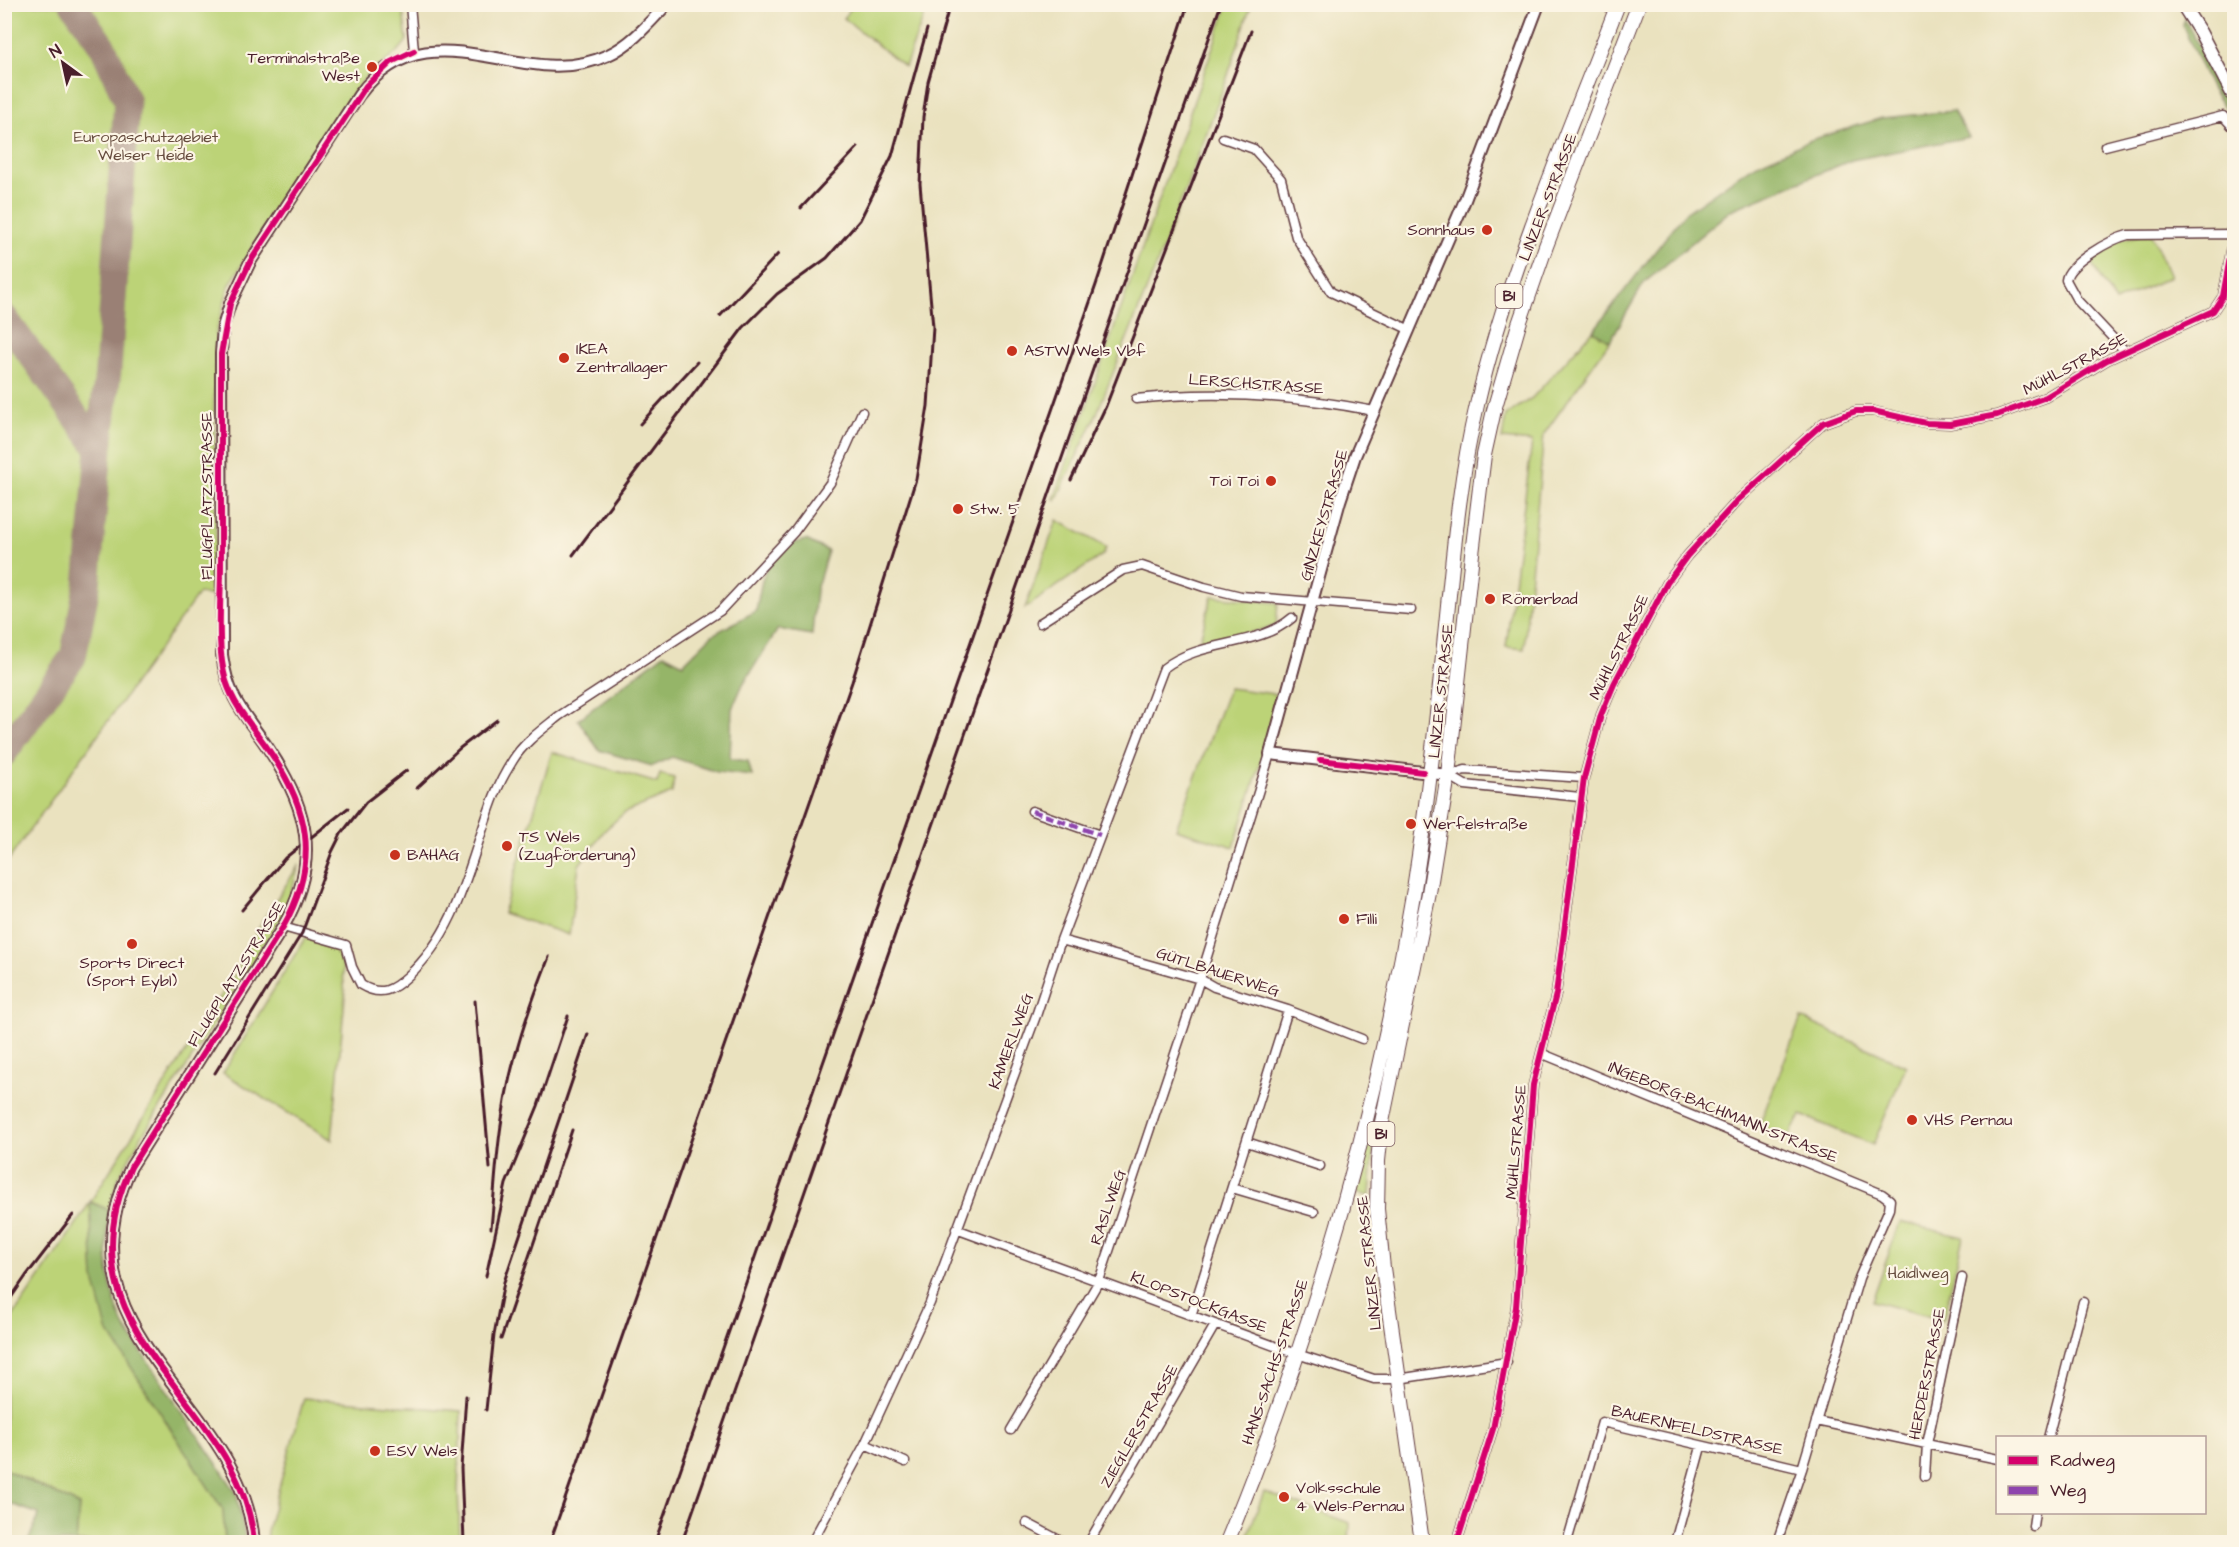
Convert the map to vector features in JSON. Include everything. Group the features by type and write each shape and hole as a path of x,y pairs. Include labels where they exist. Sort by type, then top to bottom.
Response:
{"main road":[{"name":"LINZER STRASSE","path":"1349,1190 1398,972 1413,891 1430,773 1462,474 1477,405 1518,271 1618,4"},
{"name":"LINZER STRASSE","path":"1422,1542 1378,1221 1378,1161 1382,1122 1429,893 1448,776 1484,456 1494,410 1519,324 1546,246 1639,4"},
{"path":"2182,4 2233,90"},
{"name":"HANS-SACHS-STRASSE","path":"1227,1542 1297,1354 1349,1190"}],"street":[{"path":"410,4 414,51 443,47 545,64 569,64 608,55 626,44 667,4"},
{"name":"GINZKEYSTRASSE","path":"1200,979 1270,754 1340,501 1374,411 1466,200 1539,4"},
{"name":"FLUGPLATZSTRASSE","path":"254,1542 248,1505 231,1468 145,1348 128,1318 115,1272 112,1246 118,1200 130,1167 283,927 297,900 305,873 307,847 301,809 280,767 231,694 222,655 221,354 223,327 236,289 250,262 359,95 381,69 414,51"},
{"path":"2104,146 2223,116 2235,128"},
{"path":"1223,138 1254,149 1281,178 1296,237 1331,292 1410,330"},
{"path":"2125,351 2077,300 2066,280 2071,267 2117,238 2128,235 2235,234"},
{"name":"MÜHLSTRASSE","path":"1457,1542 1493,1429 1507,1362 1516,1307 1533,1085 1543,1054 1556,994 1584,778 1601,715 1614,684 1667,583 1694,548 1738,500 1823,423 1856,411 1873,411 1926,423 1950,424 1974,421 2025,406 2046,397 2125,351 2198,319 2220,305 2235,234"},
{"name":"LERSCHSTRASSE","path":"1136,399 1190,393 1337,404 1374,411"},
{"path":"283,927 346,945 352,967 361,986 381,993 394,989 436,945 462,893 494,796 513,759 535,735 559,716 720,611 794,532 830,483 862,412"},
{"path":"1040,623 1123,570 1142,566 1204,587 1241,596 1411,610"},
{"name":"KAMERLWEG","path":"812,1542 865,1444 919,1329 1037,1013 1061,940 1164,668 1175,660 1195,652 1279,629 1292,618"},
{"path":"1270,754 1430,773 1448,776 1465,784 1580,797"},
{"path":"1448,776 1465,770 1584,778"},
{"path":"1032,811 1100,835"},
{"name":"GÜTLBAUERWEG","path":"1061,940 1200,979 1214,987 1288,1010 1362,1039"},
{"name":"RASLWEG","path":"1011,1430 1099,1281 1200,979"},
{"path":"1191,1316 1288,1010"},
{"name":"INGEBORG-BACHMANN-STRASSE","path":"1543,1054 1810,1163 1882,1194 1890,1200 1889,1209 1859,1278 1816,1421"},
{"path":"1247,1142 1320,1166"},
{"path":"1232,1188 1314,1212"},
{"name":"KLOPSTOCKGASSE","path":"956,1229 1215,1325 1374,1379 1398,1379 1507,1362"},
{"name":"HERDERSTRASSE","path":"1925,1476 1927,1444 1962,1278"},
{"path":"2048,1436 2083,1302"},
{"name":"ZIEGLERSTRASSE","path":"1089,1542 1215,1325"},
{"path":"1777,1542 1816,1421 1996,1459"},
{"name":"BAUERNFELDSTRASSE","path":"1567,1542 1602,1422 1802,1469"},
{"path":"865,1444 905,1462"},
{"path":"1676,1542 1701,1447"},
{"path":"2033,1526 2035,1514"},
{"path":"1027,1523 1063,1542"}],"green space":[{"path":"1228,4 1251,5 1226,81 1163,249 1095,418 1056,500 1054,499"},
{"name":"Europaschutzgebiet Welser Heide","path":"5,5 402,5 407,40 394,55 365,78 262,231 229,286 216,333 214,411 217,597 199,593 5,865"},
{"path":"853,5 928,5 905,67 844,18"},
{"path":"2184,18 2234,108 2234,120 2212,90 2183,26"},
{"path":"1953,111 1969,137 1852,160 1731,210 1644,283 1610,341 1593,331 1684,214 1751,167 1811,140 1882,118"},
{"path":"2151,233 2170,277 2115,302 2089,259 2118,240"},
{"path":"1593,331 1610,341 1544,434 1524,649 1506,647 1532,442 1502,439 1506,415 1532,398"},
{"path":"1057,520 1106,547 1104,554 1025,608"},
{"path":"806,540 828,551 816,590 812,635 778,629 743,684 732,709 730,759 748,761 752,776 717,772 672,757 652,766 599,750 578,720 664,654 683,664 712,635 756,611 764,575 774,556 781,549"},
{"path":"1212,596 1278,603 1276,626 1198,646"},
{"path":"1229,688 1282,695 1234,847 1176,829"},
{"path":"552,752 657,783 660,774 674,778 672,793 624,813 604,831 579,865 569,935 503,913"},
{"path":"299,865 286,911 140,1139 118,1179 109,1210 91,1202 94,1279 172,1429 223,1510 225,1542 76,1542 79,1505 5,1469 4,1329 73,1229 237,971 263,920"},
{"path":"305,938 341,949 345,996 332,1140 223,1073"},
{"path":"1801,1018 1906,1066 1873,1145 1801,1115 1788,1138 1759,1126"},
{"path":"1386,1053 1389,1053 1376,1111 1370,1196 1356,1193"},
{"path":"90,1202 109,1210 108,1269 110,1283 124,1326 236,1492 246,1542 225,1542 223,1510 107,1330 94,1279"},
{"name":"Haidlweg","path":"1900,1222 1963,1237 1943,1320 1872,1301"},
{"name":"ESV Wels","path":"304,1398 461,1411 458,1491 460,1542 266,1542 267,1531"},
{"path":"4,1469 79,1505 76,1542 28,1542 39,1514 5,1502"},
{"path":"1264,1492 1350,1523 1349,1542 1245,1542"}],"taxiway":[{"path":"73,4 103,47 127,101 108,371 99,449"},
{"path":"4,317 99,449 87,586 73,657 4,753"}],"railway":[{"path":"550,1542 852,682 916,479 928,406 933,327 920,184 923,117 928,82 950,4"},
{"path":"655,1542 1096,285 1188,4"},
{"path":"682,1542 1221,4"},
{"path":"573,555 743,328 777,294 827,258 860,220 892,156 927,29"},
{"path":"1071,480 1106,406 1251,31"},
{"path":"801,208 858,147"},
{"path":"720,316 778,254"},
{"path":"640,424 697,362"},
{"path":"417,788 460,748 497,720"},
{"path":"215,1073 302,933 341,834 366,802 407,770"},
{"path":"242,910 285,858 348,808"},
{"path":"491,1228 506,1093 534,995 549,957"},
{"path":"475,1001 490,1168"},
{"path":"486,1276 506,1184 538,1106 568,1016"},
{"path":"486,1410 494,1335 504,1282 588,1034"},
{"path":"501,1339 572,1130"},
{"path":"4,1308 73,1215"},
{"path":"464,1542 461,1468 466,1396"}],"marked path":[{"path":"1032,811 1100,835"}],"cycle path":[{"path":"254,1542 242,1492 219,1447 158,1364 132,1322 115,1277 113,1226 131,1167 283,927 295,902 306,856 305,834 292,791 281,769 234,699 226,681 221,654 221,354 230,304 250,262 366,86 391,62 414,51"},
{"path":"1457,1542 1493,1429 1516,1307 1533,1085 1556,994 1584,778 1601,715 1614,684 1667,583 1687,556 1738,500 1823,423 1856,411 1873,411 1926,423 1950,424 1997,415 2046,397 2107,360 2213,311 2223,296 2234,235"},
{"path":"1320,760 1423,772"}],"place":[{"name":"Terminalstraße West","path":"372,67"},
{"name":"Sonnhaus","path":"1487,230"},
{"name":"ASTW Wels Vbf","path":"1012,351"},
{"name":"IKEA Zentrallager","path":"564,358"},
{"name":"Toi Toi","path":"1271,481"},
{"name":"Stw. 5","path":"958,509"},
{"name":"Römerbad","path":"1490,599"},
{"name":"Werfelstraße","path":"1411,824"},
{"name":"TS Wels (Zugförderung)","path":"507,846"},
{"name":"BAHAG","path":"395,855"},
{"name":"Filli","path":"1344,919"},
{"name":"Sports Direct (Sport Eybl)","path":"132,944"},
{"name":"VHS Pernau","path":"1912,1120"},
{"name":"ESV Wels","path":"375,1451"},
{"name":"Volksschule 4 Wels-Pernau","path":"1284,1497"}]}
